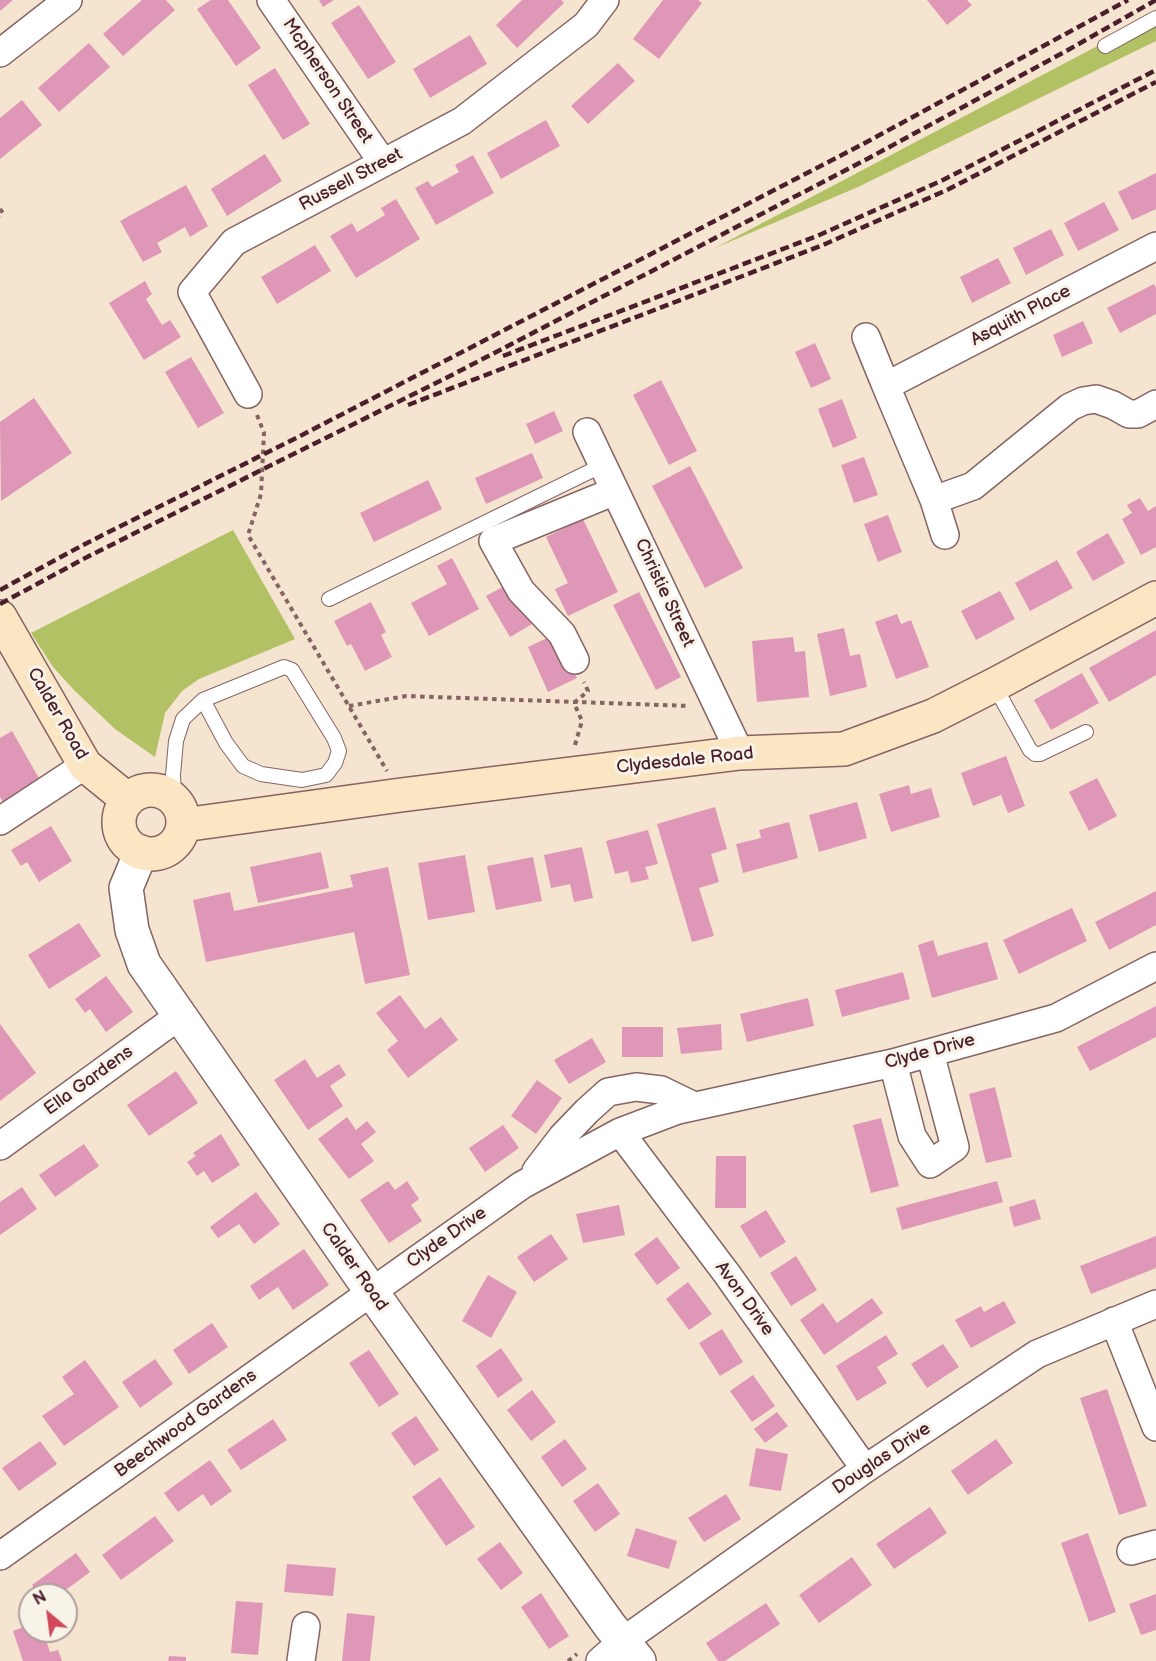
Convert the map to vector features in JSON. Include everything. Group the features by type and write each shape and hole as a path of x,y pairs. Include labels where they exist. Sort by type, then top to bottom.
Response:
{"main road":[{"name":"Clydesdale Road","path":"128,800 146,790 156,790 166,793 178,812 401,795 740,753 844,749 933,716 1156,598"},
{"name":"Calder Road","path":"0,617 85,765 128,800"},
{"path":"128,800 119,819 120,830 132,847 141,852 160,853 169,849 176,842 178,812"}],"street":[{"path":"0,53 68,0"},
{"name":"Mcpherson Street","path":"271,0 383,163"},
{"name":"Russell Street","path":"248,394 192,292 234,242 462,121 586,25 605,0"},
{"name":"Asquith Place","path":"886,386 1156,246"},
{"path":"866,337 934,500 945,535"},
{"path":"934,500 972,486 1070,407 1083,401 1096,399 1129,414 1138,414 1156,404"},
{"name":"Christie Street","path":"587,432 740,753"},
{"path":"575,660 562,634 521,591 493,541 615,491"},
{"path":"0,821 85,765"},
{"name":"Calder Road","path":"141,852 126,888 132,930 144,964 620,1654"},
{"name":"Clyde Drive","path":"371,1291 522,1185 620,1131 678,1110 893,1063 1056,1018 1156,966"},
{"name":"Ella Gardens","path":"0,1146 179,1016"},
{"path":"893,1063 912,1136 930,1164 955,1147 930,1053"},
{"name":"Clyde Drive","path":"522,1185 535,1173 562,1137 587,1110 608,1092 636,1087 661,1090 694,1106"},
{"name":"Avon Drive","path":"620,1131 727,1274 865,1469"},
{"name":"Beechwood Gardens","path":"0,1556 371,1291"},
{"name":"Douglas Drive","path":"620,1654 865,1469 1037,1354 1156,1304"},
{"path":"1114,1321 1156,1427"},
{"path":"301,1661 306,1626"}],"lane":[{"path":"1104,46 1156,18"},
{"path":"329,599 603,465"},
{"path":"178,812 173,775 176,741 183,719 203,700 284,667 292,670 334,738 339,751 335,763 326,775 303,780 261,774 243,766 226,743 203,700"},
{"path":"994,685 1030,750 1035,754 1040,754 1086,732"}],"path":[{"path":"0,209 3,213 0,216"},
{"path":"248,394 264,433 261,494 248,535 401,795"},
{"path":"574,703 588,691 575,660"},
{"path":"349,706 406,696 718,707"},
{"path":"560,775 572,755 582,721 574,703"}],"green space":[{"path":"1156,15 1156,41 858,187 715,248"},
{"path":"233,530 295,639 199,679 182,691 165,713 155,757 115,729 74,690 53,667 31,633"}],"building":[{"path":"0,0 13,0 0,11"},
{"path":"142,0 166,0 175,10 123,56 103,34"},
{"path":"211,0 228,0 261,48 236,66 197,9"},
{"path":"319,0 334,0 323,7"},
{"path":"522,0 561,0 564,3 517,48 496,25"},
{"path":"663,0 698,0 702,3 659,59 633,39"},
{"path":"927,0 967,0 972,5 947,25"},
{"path":"359,5 396,62 368,79 331,23"},
{"path":"470,35 487,64 430,98 413,69"},
{"path":"89,43 110,67 59,112 38,88"},
{"path":"618,63 635,81 588,124 571,106"},
{"path":"275,68 310,124 283,140 248,85"},
{"path":"22,100 42,125 0,159 0,118"},
{"path":"546,120 560,146 501,179 487,153"},
{"path":"265,154 282,181 227,216 211,189"},
{"path":"473,155 494,193 436,225 415,188 428,181 432,187 459,172 455,165"},
{"path":"1156,173 1156,209 1132,220 1118,192"},
{"path":"186,185 208,226 190,237 185,227 157,243 162,252 143,262 120,221"},
{"path":"396,199 420,239 356,278 330,236 352,223 357,232 385,215 381,208"},
{"path":"1104,202 1119,230 1078,251 1064,223"},
{"path":"1051,229 1064,255 1026,275 1013,248"},
{"path":"315,245 331,271 277,304 261,277"},
{"path":"998,258 1011,283 972,303 960,277"},
{"path":"145,281 152,294 146,299 162,325 170,320 181,337 144,360 109,303"},
{"path":"1154,284 1156,314 1120,333 1107,308"},
{"path":"1083,321 1093,343 1062,357 1053,335"},
{"path":"815,343 831,379 811,388 795,352"},
{"path":"191,357 224,413 198,428 165,372"},
{"path":"661,380 697,451 669,465 633,395"},
{"path":"34,398 72,453 1,501 0,422"},
{"path":"842,399 857,438 833,448 818,409"},
{"path":"554,411 563,431 535,444 526,424"},
{"path":"532,453 543,478 486,504 475,478"},
{"path":"864,457 878,495 854,503 841,465"},
{"path":"690,466 743,568 705,588 652,486"},
{"path":"428,480 442,509 374,542 360,513"},
{"path":"1140,498 1148,511 1156,506 1156,547 1141,555 1122,519 1132,513 1127,505"},
{"path":"888,515 902,552 878,562 864,524"},
{"path":"583,519 618,592 568,616 555,589 568,583 546,537"},
{"path":"1108,533 1125,563 1093,581 1076,552"},
{"path":"452,558 479,609 429,636 411,603 447,584 437,566"},
{"path":"1057,560 1073,588 1030,611 1015,583"},
{"path":"508,584 532,624 510,637 486,596"},
{"path":"1000,591 1015,619 976,640 961,611"},
{"path":"639,592 681,677 656,690 613,605"},
{"path":"371,602 386,632 381,635 392,657 365,671 351,644 347,646 334,621"},
{"path":"897,614 901,624 911,620 929,667 896,679 875,622"},
{"path":"844,628 850,656 860,654 867,687 830,696 817,634"},
{"path":"1156,630 1156,675 1109,702 1089,668"},
{"path":"556,634 577,678 548,692 528,647"},
{"path":"793,637 795,652 805,651 809,697 757,702 752,641"},
{"path":"1082,673 1099,703 1051,730 1034,700"},
{"path":"12,731 40,780 3,802 0,797 0,738"},
{"path":"1006,756 1025,806 1008,813 1001,795 973,806 961,773"},
{"path":"1097,778 1117,816 1089,831 1069,792"},
{"path":"909,785 911,794 931,788 940,817 891,832 879,794"},
{"path":"857,802 867,838 819,852 809,815"},
{"path":"715,807 727,849 711,854 719,882 699,888 714,936 692,942 657,824"},
{"path":"789,822 798,858 743,873 736,844 761,838 759,830"},
{"path":"51,826 72,861 39,882 27,862 21,866 11,850"},
{"path":"648,830 658,864 645,867 649,879 631,883 628,871 615,874 606,841"},
{"path":"582,847 593,898 574,902 570,884 551,888 544,855"},
{"path":"321,852 329,888 258,903 250,867"},
{"path":"465,855 475,912 428,920 418,863"},
{"path":"533,857 542,901 496,910 487,866"},
{"path":"388,867 410,975 365,984 354,932 206,962 193,900 230,892 234,911 353,887 350,875"},
{"path":"1156,891 1156,925 1109,950 1095,922"},
{"path":"1072,908 1087,941 1019,974 1003,940"},
{"path":"79,923 101,956 49,989 28,955"},
{"path":"933,940 938,956 987,942 998,979 932,998 918,945"},
{"path":"903,972 910,999 842,1017 835,990"},
{"path":"106,976 133,1012 106,1032 90,1009 85,1013 75,999"},
{"path":"400,995 425,1029 441,1017 458,1040 408,1078 387,1050 398,1041 376,1013"},
{"path":"808,998 814,1026 747,1042 740,1014"},
{"path":"1156,1006 1156,1037 1090,1071 1077,1047"},
{"path":"0,1024 36,1073 0,1101"},
{"path":"721,1024 722,1050 681,1054 677,1028"},
{"path":"622,1027 663,1027 663,1057 622,1057"},
{"path":"592,1038 606,1062 569,1084 554,1060"},
{"path":"305,1059 317,1078 339,1064 346,1075 330,1086 343,1106 308,1130 274,1080"},
{"path":"176,1071 198,1103 149,1136 127,1105"},
{"path":"537,1080 562,1098 536,1134 511,1116"},
{"path":"995,1087 1012,1157 986,1163 969,1094"},
{"path":"347,1117 356,1130 367,1121 376,1132 361,1144 374,1161 349,1179 318,1139"},
{"path":"881,1118 899,1186 871,1193 853,1125"},
{"path":"503,1125 519,1148 485,1172 469,1148"},
{"path":"221,1134 240,1165 212,1183 204,1171 197,1176 187,1162 196,1156 193,1153"},
{"path":"84,1144 99,1166 55,1197 39,1175"},
{"path":"716,1156 746,1156 746,1208 715,1208"},
{"path":"388,1181 395,1190 407,1181 419,1199 411,1205 422,1221 389,1243 360,1200"},
{"path":"997,1181 1003,1202 902,1230 896,1208"},
{"path":"22,1187 37,1209 0,1235 0,1202"},
{"path":"256,1192 280,1224 254,1244 239,1224 218,1238 210,1227"},
{"path":"1035,1199 1041,1219 1014,1227 1009,1207"},
{"path":"619,1205 625,1235 583,1243 576,1214"},
{"path":"766,1210 786,1242 760,1258 740,1226"},
{"path":"551,1234 568,1259 534,1282 517,1257"},
{"path":"1156,1236 1156,1268 1091,1294 1080,1266"},
{"path":"657,1237 680,1268 657,1285 634,1254"},
{"path":"304,1249 329,1285 293,1310 278,1287 259,1300 250,1286"},
{"path":"796,1256 817,1290 791,1306 770,1273"},
{"path":"488,1275 517,1292 491,1338 462,1321"},
{"path":"688,1282 712,1314 689,1330 666,1299"},
{"path":"872,1298 883,1313 824,1355 800,1320 823,1303 837,1323"},
{"path":"1004,1301 1016,1323 971,1348 955,1320 981,1306 984,1312"},
{"path":"212,1323 228,1347 189,1374 173,1350"},
{"path":"722,1329 743,1362 720,1376 699,1343"},
{"path":"886,1335 898,1354 877,1367 887,1383 857,1401 836,1366"},
{"path":"943,1344 959,1367 927,1388 911,1364"},
{"path":"501,1348 523,1380 498,1398 476,1366"},
{"path":"369,1350 399,1394 379,1407 349,1363"},
{"path":"155,1359 173,1384 140,1408 122,1382"},
{"path":"85,1360 119,1407 64,1446 42,1416 74,1394 62,1377"},
{"path":"753,1375 775,1406 752,1422 730,1391"},
{"path":"1107,1389 1147,1506 1119,1515 1080,1398"},
{"path":"532,1390 556,1422 531,1441 507,1410"},
{"path":"777,1412 788,1426 765,1443 754,1429"},
{"path":"416,1416 439,1450 414,1466 391,1433"},
{"path":"273,1419 287,1440 241,1470 227,1450"},
{"path":"565,1439 587,1469 562,1487 541,1457"},
{"path":"996,1439 1013,1463 968,1495 951,1471"},
{"path":"40,1441 57,1464 19,1491 2,1468"},
{"path":"756,1448 788,1454 781,1491 749,1486"},
{"path":"210,1460 232,1491 211,1506 203,1494 178,1512 164,1493"},
{"path":"440,1477 475,1527 446,1546 412,1497"},
{"path":"598,1483 620,1514 595,1532 573,1501"},
{"path":"726,1494 741,1519 704,1542 688,1518"},
{"path":"930,1507 947,1533 894,1569 876,1544"},
{"path":"155,1516 174,1541 121,1580 102,1555"},
{"path":"636,1528 677,1541 669,1569 627,1556"},
{"path":"1088,1533 1116,1612 1089,1622 1061,1543"},
{"path":"500,1542 523,1573 501,1590 477,1559"},
{"path":"76,1553 90,1572 75,1583 35,1583"},
{"path":"852,1557 872,1585 819,1623 799,1595"},
{"path":"287,1564 336,1568 333,1596 284,1592"},
{"path":"541,1593 569,1636 549,1649 521,1607"},
{"path":"1156,1594 1156,1630 1141,1635 1129,1604"},
{"path":"236,1601 263,1603 258,1655 231,1653"},
{"path":"766,1603 780,1624 725,1661 718,1661 706,1643"},
{"path":"347,1613 375,1616 370,1661 342,1661"},
{"path":"18,1629 18,1643 47,1643 50,1652 58,1650 62,1661 23,1661 13,1631"},
{"path":"169,1656 186,1657 186,1661 168,1661"}],"railway":[{"path":"0,590 83,545 304,434 863,144 1128,0"},
{"path":"0,604 89,556 450,376 869,158 1156,0"},
{"path":"503,356 817,236 943,180 1156,70"},
{"path":"408,405 823,245 949,189 1156,82"}]}
